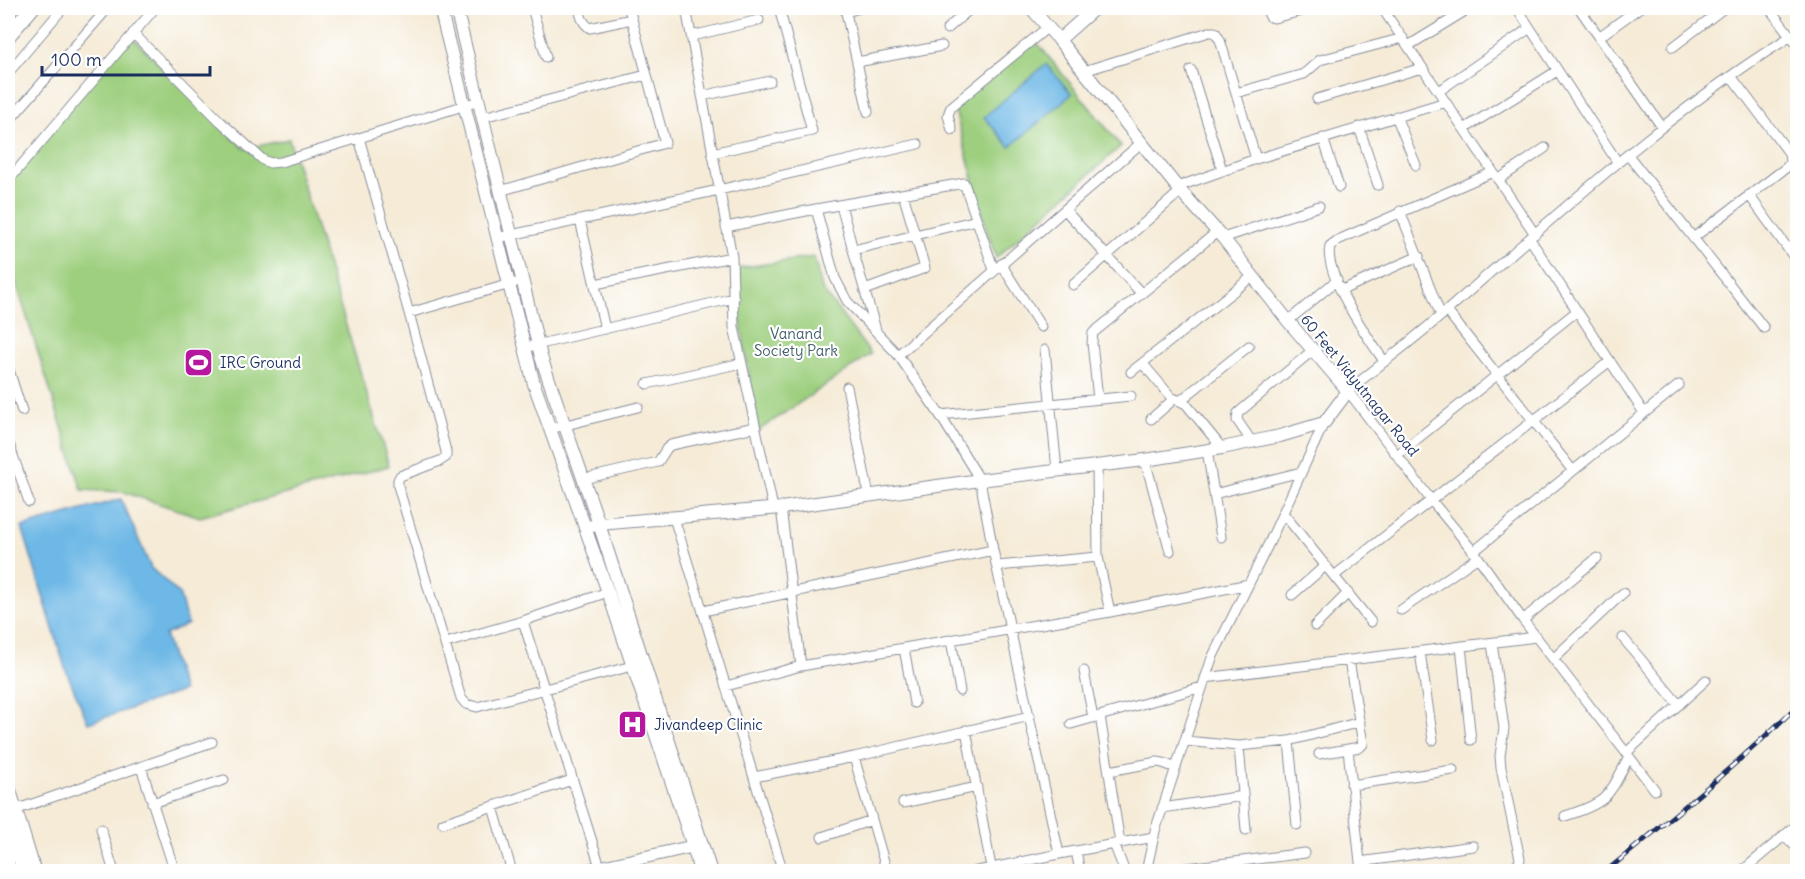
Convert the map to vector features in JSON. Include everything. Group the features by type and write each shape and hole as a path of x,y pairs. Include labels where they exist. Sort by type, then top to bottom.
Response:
{"main road":[{"path":"8,36 32,8"}],"street":[{"path":"8,73 63,8"},
{"path":"8,122 108,8"},
{"path":"8,181 155,8"},
{"path":"440,8 524,348 632,666 662,736"},
{"path":"456,8 541,357 599,524 662,736 698,845 711,872"},
{"path":"532,8 546,57"},
{"path":"579,8 582,20 590,28 632,19"},
{"path":"500,190 665,143 629,8"},
{"path":"686,8 732,256 734,327 755,427 777,508 792,592 801,666"},
{"path":"712,153 812,131 779,8"},
{"path":"859,8 845,10 868,112"},
{"path":"947,29 971,8"},
{"name":"60 Feet Vidyutnagar Road","path":"1031,8 1348,391 1655,790"},
{"path":"1059,40 1095,8"},
{"path":"1266,8 1270,16 1274,18 1314,8"},
{"path":"1382,8 1495,176 1577,311 1644,413"},
{"path":"1236,93 1304,74 1320,60 1406,42 1470,8"},
{"path":"1517,8 1618,163"},
{"path":"1579,8 1662,127"},
{"path":"1599,37 1639,8"},
{"path":"1673,47 1724,8"},
{"path":"1769,8 1793,34 1797,46"},
{"path":"692,36 759,20"},
{"path":"952,130 948,115 951,107 1048,27"},
{"path":"1439,91 1530,28"},
{"path":"1084,71 1215,32 1220,37 1256,159"},
{"path":"133,33 220,121 263,160 270,163 281,162 479,101"},
{"path":"1146,872 1162,808 1212,658 1324,423 1348,391 1444,314 1532,236 1662,127 1793,34"},
{"path":"450,46 465,42"},
{"path":"857,62 942,46"},
{"path":"1317,99 1422,68"},
{"path":"1191,70 1222,170"},
{"path":"1464,129 1557,71"},
{"path":"483,117 646,75"},
{"path":"1694,238 1787,167 1790,162 1790,157 1731,76"},
{"path":"702,96 770,81"},
{"path":"1073,285 1179,189 1222,170 1446,102"},
{"path":"1396,116 1416,165"},
{"path":"1359,127 1378,185"},
{"path":"359,138 410,313 447,454 443,460 400,476 398,486 461,698 466,704 477,707 632,666"},
{"path":"1323,138 1339,187"},
{"path":"898,355 1141,143"},
{"path":"497,238 918,144"},
{"path":"1384,361 1352,313 1329,256 1330,246 1400,211 1495,176 1545,148"},
{"path":"1628,155 1764,328"},
{"path":"726,227 964,183 977,220 998,267 1041,327"},
{"path":"865,290 925,268 903,194"},
{"path":"1749,195 1797,261"},
{"path":"841,205 877,332"},
{"path":"1098,399 1091,337 1096,331 1141,293 1220,235 1319,206"},
{"path":"816,209 835,279 847,301 898,355 940,415 980,480 1059,854"},
{"path":"1065,210 1141,293"},
{"path":"1400,211 1444,314 1497,374 1573,471"},
{"path":"580,220 605,329"},
{"path":"853,250 977,220"},
{"path":"595,284 732,256"},
{"path":"1342,290 1419,256"},
{"path":"1131,372 1253,276"},
{"path":"1288,321 1337,280"},
{"path":"410,313 523,282"},
{"path":"524,348 734,298"},
{"path":"1397,455 1577,311"},
{"path":"1151,418 1250,346"},
{"path":"1045,350 1057,470"},
{"path":"1252,442 1238,420 1238,413 1313,350"},
{"path":"1334,576 1610,361"},
{"path":"647,384 742,363"},
{"path":"1143,364 1222,448"},
{"path":"8,367 22,411"},
{"path":"1401,610 1475,555 1678,385"},
{"path":"847,387 869,496"},
{"path":"940,415 1131,396"},
{"path":"550,429 638,407"},
{"path":"585,528 599,524 777,508 1145,460 1252,442 1324,423"},
{"path":"583,479 658,462 671,445 755,427"},
{"path":"8,441 29,502"},
{"path":"1207,450 1221,537"},
{"path":"1145,460 1170,551"},
{"path":"1097,465 1098,557 1110,612"},
{"path":"1214,494 1301,472"},
{"path":"1282,513 1371,622"},
{"path":"674,518 783,872"},
{"path":"703,611 993,549"},
{"path":"997,566 1098,557"},
{"path":"1523,620 1598,558"},
{"path":"1292,595 1325,566"},
{"path":"726,686 801,666 1110,612 1249,584"},
{"path":"446,643 523,621 608,592"},
{"path":"1315,626 1348,593"},
{"path":"1553,659 1623,593"},
{"path":"523,621 572,780 590,870 698,845"},
{"path":"1071,724 1204,683 1348,660 1536,637"},
{"path":"1623,638 1679,705"},
{"path":"951,640 960,691"},
{"path":"1492,643 1504,734 1500,756 1501,768 1520,859 1510,872"},
{"path":"1461,646 1471,740"},
{"path":"904,648 914,703"},
{"path":"1420,652 1433,740"},
{"path":"1319,754 1360,747 1363,744 1348,660"},
{"path":"1083,670 1097,717 1109,771 1117,844 1125,872"},
{"path":"1565,816 1586,810 1603,801 1613,788 1627,755 1706,680"},
{"path":"754,777 854,757 1030,716"},
{"path":"1185,741 1239,746 1289,741 1360,722"},
{"path":"966,730 991,867"},
{"path":"1289,741 1297,825"},
{"path":"15,810 212,742"},
{"path":"1239,746 1246,830"},
{"path":"1348,749 1361,867 1473,846"},
{"path":"854,757 887,872"},
{"path":"1109,771 1157,762 1176,768"},
{"path":"141,767 175,872"},
{"path":"1351,784 1453,770"},
{"path":"152,803 224,780"},
{"path":"443,823 572,780"},
{"path":"8,784 35,872"},
{"path":"903,803 977,787"},
{"path":"1162,808 1243,796"},
{"path":"493,807 512,872"},
{"path":"822,837 872,820"},
{"path":"8,823 23,872"},
{"path":"1741,872 1797,824"},
{"path":"101,829 114,872"},
{"path":"1784,835 1797,849"},
{"path":"973,872 991,867 1014,867 1059,854 1154,837"},
{"path":"698,845 700,872"},
{"path":"1076,851 1080,872"},
{"path":"1156,872 1305,853"}],"green space":[{"name":"IRC Ground","path":"129,34 245,149 289,139 389,466 200,517 123,492 82,490 8,258 8,176"},
{"path":"1034,39 1121,146 996,258 954,107"},
{"name":"Vanand Society Park","path":"814,257 822,289 871,354 758,431 732,269"}],"water":[{"path":"1046,64 1072,94 1010,147 984,117"},
{"path":"121,499 151,568 179,594 188,624 165,635 183,691 88,723 65,668 22,527"}],"railway":[{"path":"1605,872 1728,770 1798,705"}],"place":[{"name":"IRC Ground","path":"199,362"},
{"name":"Jivandeep Clinic","path":"633,724"}]}
